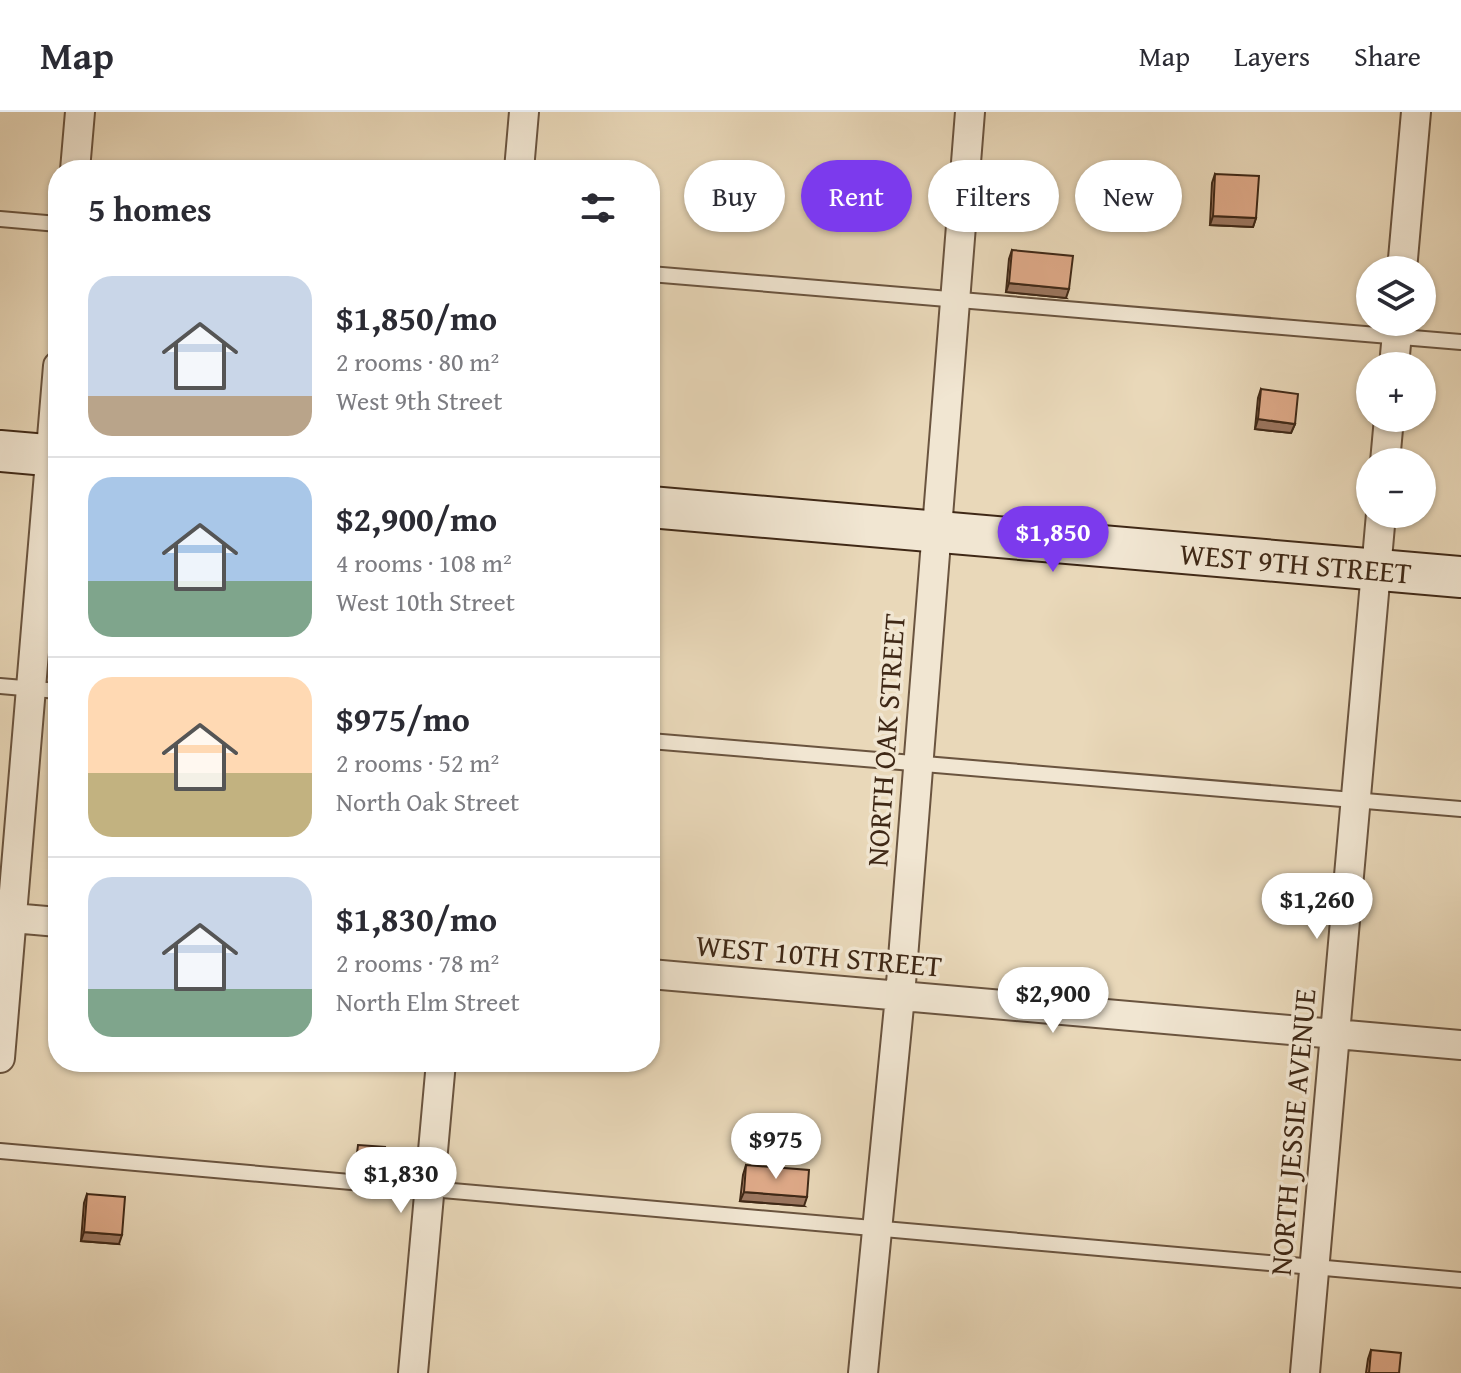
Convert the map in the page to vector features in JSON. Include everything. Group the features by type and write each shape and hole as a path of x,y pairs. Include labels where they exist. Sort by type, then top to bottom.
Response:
{"street":[{"path":"76,160 80,112"},
{"path":"520,160 524,112"},
{"name":"NORTH OAK STREET","path":"863,1373 900,996 970,112"},
{"path":"1403,256 1416,112"},
{"path":"0,451 48,455"},
{"name":"WEST 9TH STREET","path":"660,508 1461,577"},
{"path":"0,1058 5,918 48,514"},
{"name":"NORTH JESSIE AVENUE","path":"1305,1373 1380,528"},
{"path":"5,918 48,921"},
{"name":"WEST 10TH STREET","path":"660,975 1461,1045"},
{"path":"413,1373 440,1072"}],"lane":[{"path":"0,219 48,223"},
{"path":"660,275 1356,326"},
{"path":"1431,336 1461,342"},
{"path":"0,686 48,690"},
{"path":"660,742 1461,809"},
{"path":"0,1151 1461,1280"}],"building":[{"path":"1215,174 1259,176 1256,218 1213,216"},
{"path":"1012,250 1073,256 1069,289 1009,283"},
{"path":"1261,389 1298,394 1295,424 1258,419"},
{"path":"358,1145 385,1147 382,1172 355,1170"},
{"path":"746,1165 809,1170 807,1197 744,1192"},
{"path":"87,1194 125,1197 122,1235 84,1232"},
{"path":"1371,1350 1401,1353 1399,1373 1369,1373"}]}
